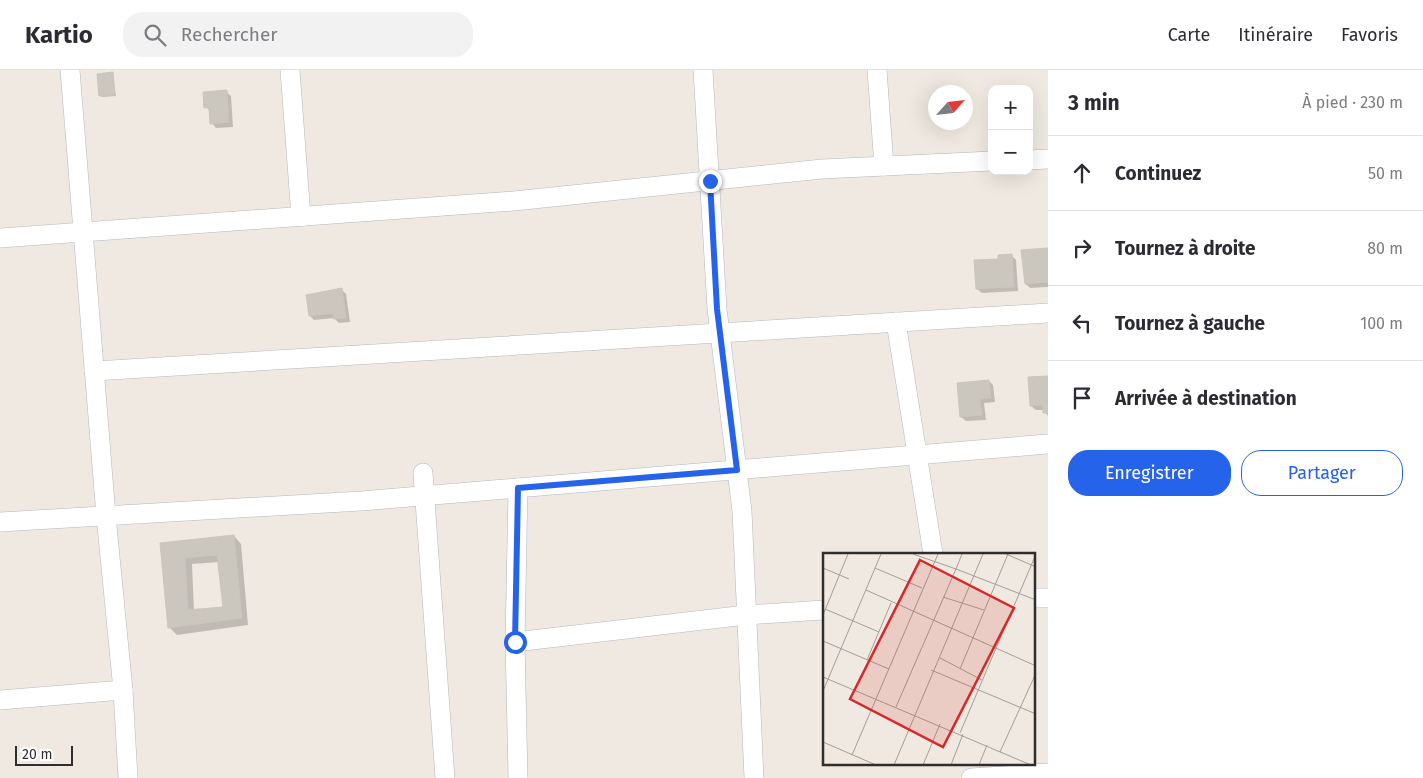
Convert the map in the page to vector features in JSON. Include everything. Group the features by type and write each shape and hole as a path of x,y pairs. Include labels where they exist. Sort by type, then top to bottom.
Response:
{"street":[{"path":"70,70 106,516 123,690 128,778"},
{"path":"290,70 301,216"},
{"path":"703,70 720,333 742,511 754,778"},
{"path":"877,70 884,166"},
{"path":"1033,160 1048,159"},
{"path":"0,238 514,201 822,169 988,162"},
{"path":"94,371 1048,313"},
{"path":"896,322 933,553"},
{"path":"0,522 425,496 1048,444"},
{"path":"423,473 445,778"},
{"path":"518,488 515,642 518,778"},
{"path":"515,642 746,615 823,610"},
{"path":"0,700 123,690"},
{"path":"971,778 1048,773"}],"building":[{"path":"113,72 115,95 99,96 97,74"},
{"path":"227,90 229,122 210,124 209,107 204,108 203,92"},
{"path":"1048,248 1048,282 1025,284 1021,250"},
{"path":"1012,254 1014,287 976,289 974,260 998,259 998,255"},
{"path":"342,288 346,318 333,319 333,313 309,316 306,295"},
{"path":"1048,376 1048,413 1043,413 1043,405 1030,406 1028,377"},
{"path":"989,380 991,398 980,399 982,415 960,417 957,383"},
{"path":"234,535 242,618 168,628 160,543","holes":["217,555 223,607 188,610 185,558"]}],"route":[{"path":"515,642 518,488 737,470 717,309 710,181"}]}
